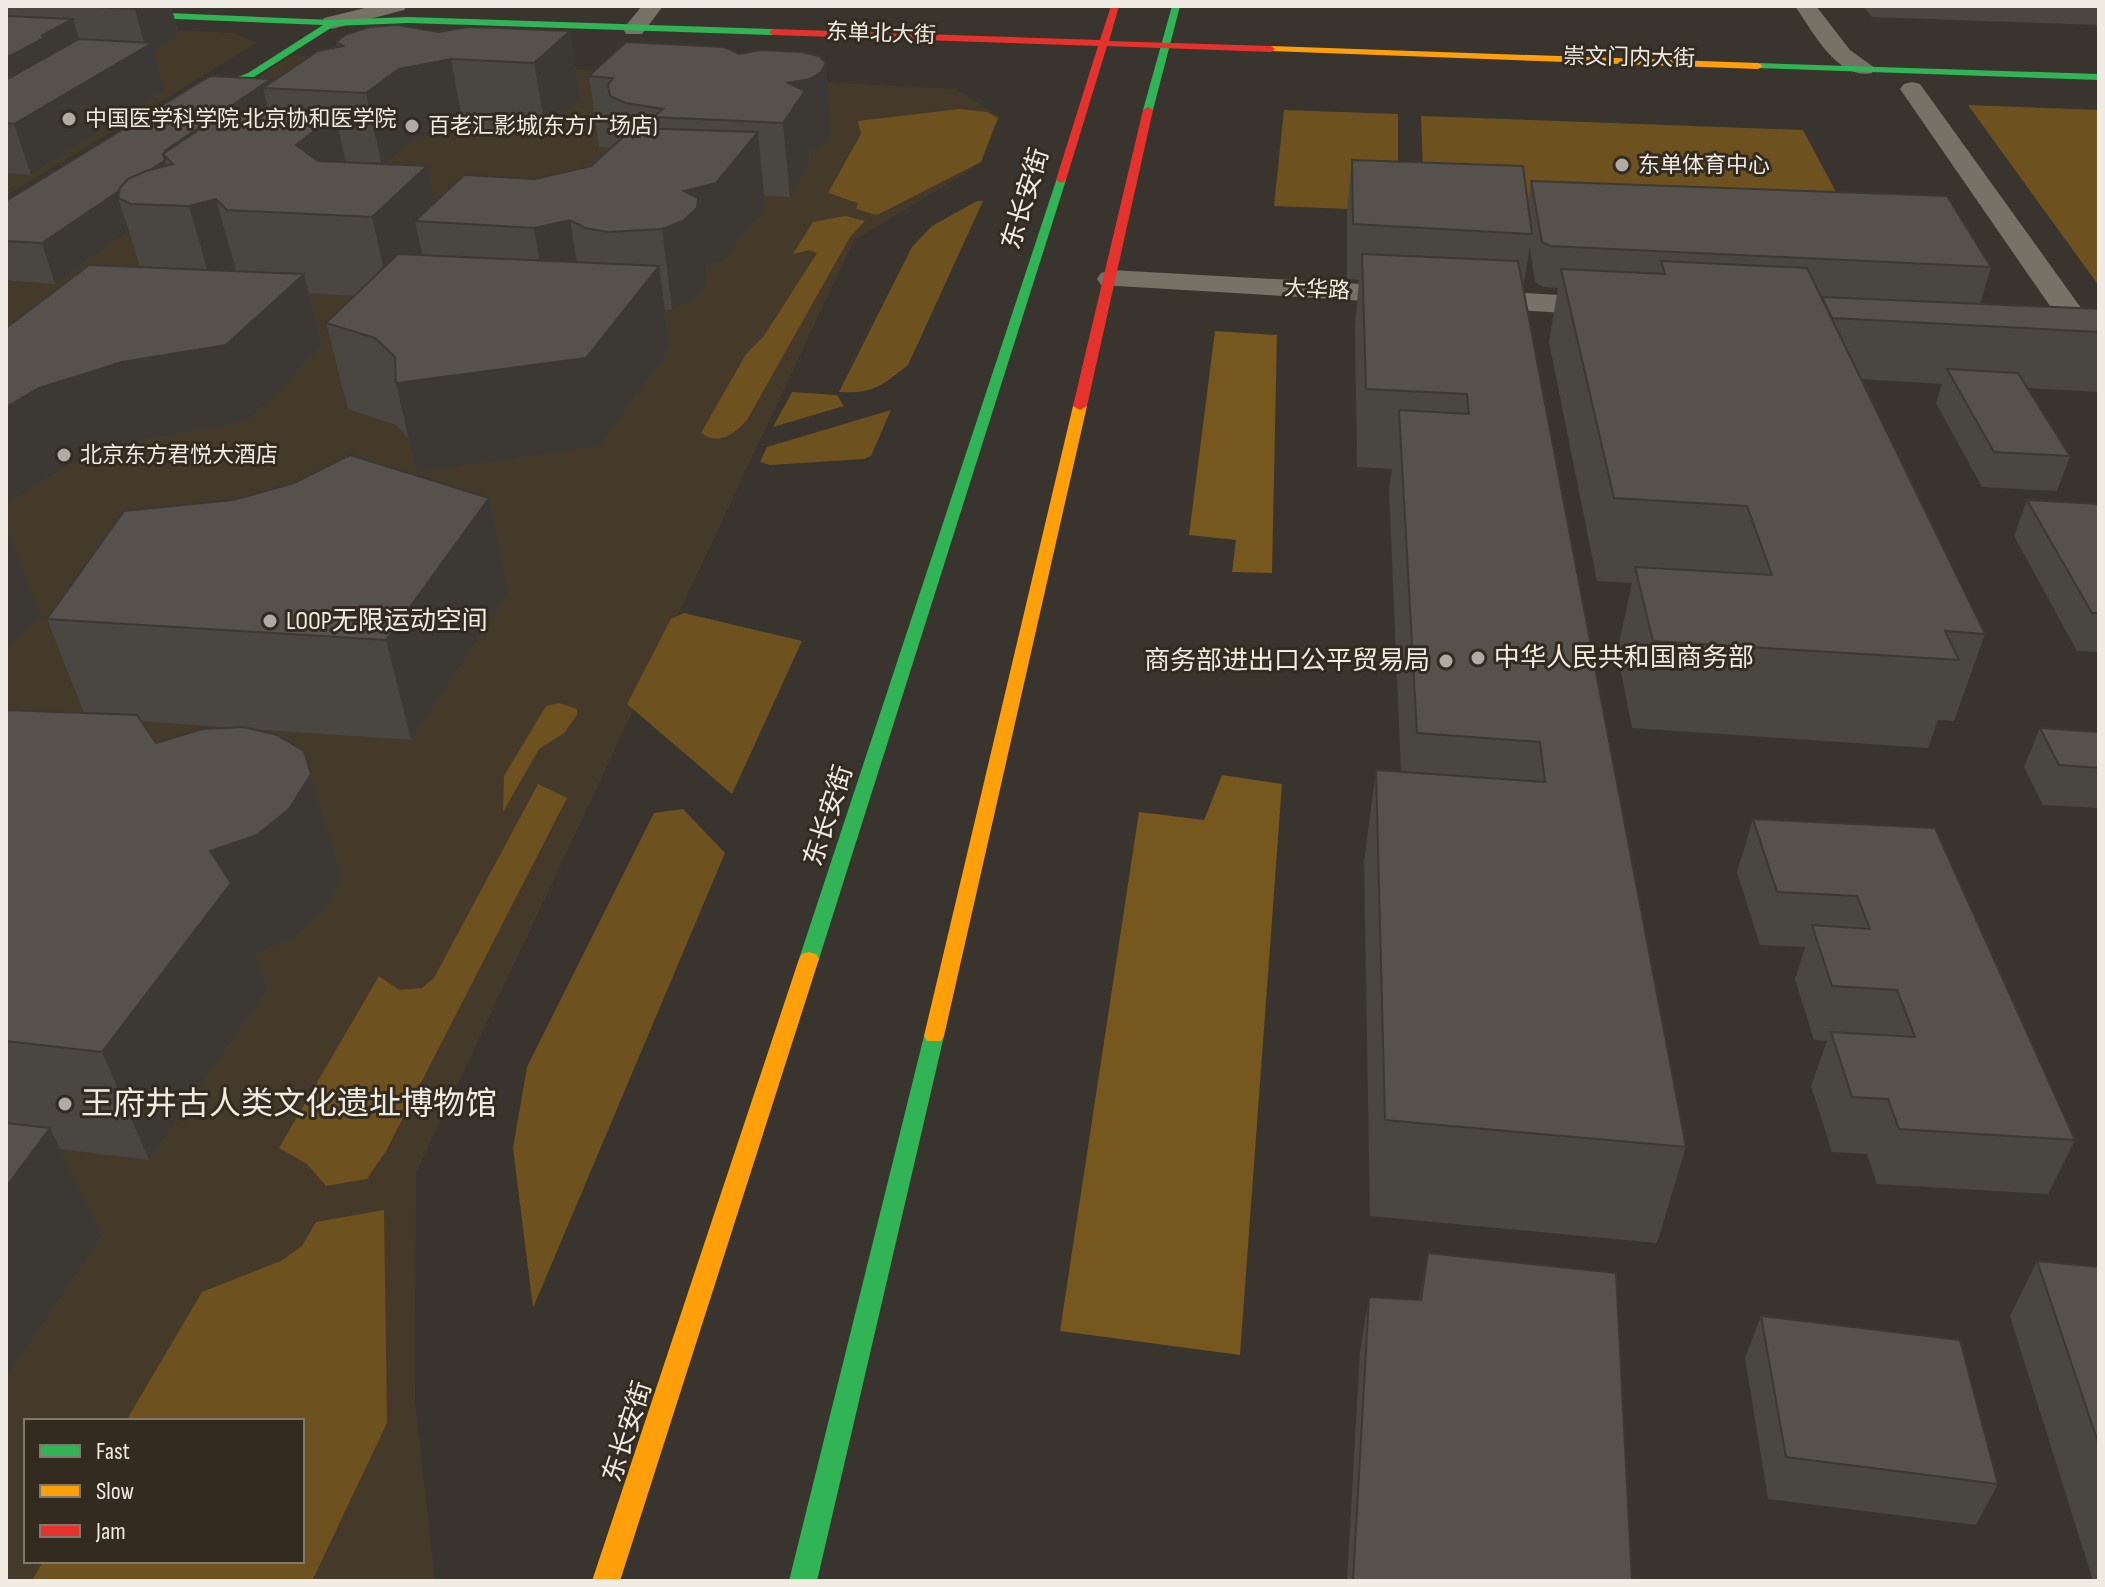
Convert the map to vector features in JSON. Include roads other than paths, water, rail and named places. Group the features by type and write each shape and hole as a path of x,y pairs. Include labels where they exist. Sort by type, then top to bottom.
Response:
{"main road":[{"name":"东长安街","path":"606,1581 1103,66 1103,44 1115,6"},
{"path":"803,1581 1111,279 1158,68 1176,6"},
{"name":"东单北大街","path":"20,8 332,23 408,20 1164,47"},
{"path":"220,87 230,74 310,22"},
{"name":"东单北大街","path":"332,23 390,36 504,42"},
{"path":"180,112 220,87 251,75 332,23"},
{"name":"崇文门内大街","path":"1164,47 2099,77"},
{"path":"1074,64 1103,66"},
{"path":"1808,86 2099,95"}],"street":[{"path":"332,23 397,6"},
{"path":"634,29 653,6"},
{"path":"1805,6 1842,55 1864,68"},
{"path":"1912,89 2091,333"},
{"name":"大华路","path":"1111,279 1637,308"},
{"path":"2051,331 2091,333"}],"place":[{"name":"中国医学科学院 北京协和医学院","path":"69,119"},
{"name":"百老汇影城(东方广场店)","path":"412,126"},
{"name":"东单体育中心","path":"1622,165"},
{"name":"北京东方君悦大酒店","path":"64,455"},
{"name":"LOOP无限运动空间","path":"270,621"},
{"name":"中华人民共和国商务部","path":"1478,658"},
{"name":"商务部进出口公平贸易局","path":"1446,661"},
{"name":"王府井古人类文化遗址博物馆","path":"65,1104"}]}
